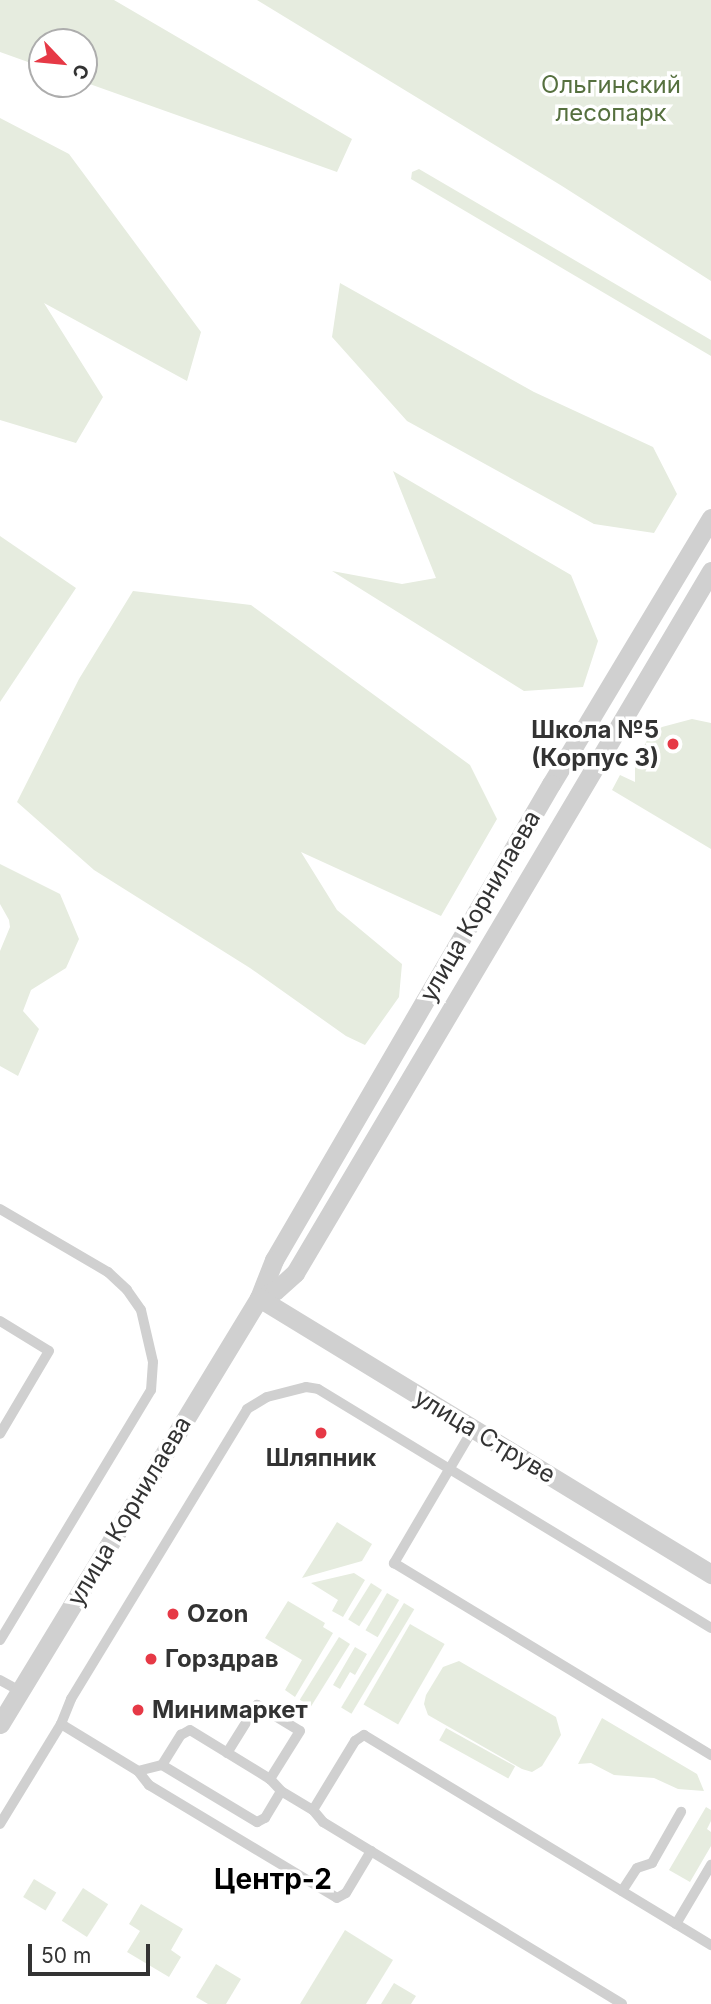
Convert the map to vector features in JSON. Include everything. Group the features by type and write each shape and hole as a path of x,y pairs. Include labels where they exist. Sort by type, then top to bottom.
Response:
{"street":[{"name":"улица Корнилаева","path":"0,1724 259,1298 274,1260 551,784 711,518"},
{"name":"улица Корнилаева","path":"259,1298 275,1291 295,1273 711,571"},
{"name":"улица Струве","path":"259,1298 711,1574"}],"lane":[{"path":"0,1209 108,1272 127,1290 141,1310 153,1362 151,1390 0,1640"},
{"path":"0,1321 49,1351 0,1434"},
{"path":"0,1824 61,1724 71,1699 247,1409 255,1402 312,1387 711,1628"},
{"path":"473,1429 394,1563 711,1755"},
{"path":"0,1680 20,1692"},
{"path":"227,1753 257,1705 300,1731 270,1779"},
{"path":"61,1724 138,1771 149,1785 337,1898 346,1893 371,1852"},
{"path":"138,1771 162,1765 184,1731 190,1730 270,1779 281,1791 313,1810 323,1822 622,2004"},
{"path":"313,1810 355,1741 364,1735 711,1945"},
{"path":"162,1765 257,1822 265,1818 281,1791"},
{"path":"622,1891 637,1868 653,1863 681,1812"},
{"path":"676,1924 711,1865"}],"green space":[{"path":"0,0 114,0 352,139 337,172 98,87 98,28 28,28 28,62 0,52"},
{"name":"Ольгинский лесопарк","path":"257,0 711,0 711,281 562,186"},
{"path":"0,118 69,154 201,332 187,381 44,303 103,397 76,443 0,420"},
{"path":"419,169 711,340 711,356 411,179 412,172"},
{"path":"340,283 534,392 653,447 677,494 654,533 594,524 407,421 332,337"},
{"path":"393,471 571,575 598,641 583,687 524,691 332,571 402,584 436,578"},
{"path":"0,536 76,588 0,702"},
{"path":"133,591 251,605 470,765 497,819 441,916 301,852 337,910 402,964 399,997 365,1045 346,1036 250,968 94,870 17,802 79,679"},
{"path":"692,719 711,723 711,849 612,790 620,775 635,782 635,762 650,735 662,727"},
{"path":"0,864 60,894 79,939 66,968 31,990 23,1011 39,1029 18,1076 0,1066 0,951 10,927 0,904"},
{"path":"337,1522 372,1544 362,1561 302,1578"},
{"path":"354,1573 365,1580 343,1617 332,1611 338,1600 311,1583"},
{"path":"371,1583 382,1590 359,1626 348,1619"},
{"path":"387,1593 399,1600 378,1637 366,1630"},
{"path":"288,1601 325,1623 323,1627 333,1633 295,1697 285,1690 302,1660 265,1638"},
{"path":"404,1603 414,1609 351,1714 341,1708"},
{"path":"410,1624 445,1644 398,1725 363,1705"},
{"path":"339,1637 350,1644 311,1707 300,1700"},
{"path":"355,1647 367,1654 355,1675 350,1672 340,1689 333,1685"},
{"path":"459,1661 556,1717 561,1735 542,1766 532,1772 522,1769 428,1715 424,1704 426,1695 443,1667"},
{"path":"602,1718 697,1774 704,1791 678,1789 654,1778 614,1775 591,1763 578,1764"},
{"path":"446,1728 515,1766 508,1779 439,1740"},
{"path":"706,1807 711,1810 711,1821 707,1829 711,1832 711,1846 690,1882 669,1870"},
{"path":"34,1879 56,1892 45,1910 23,1897"},
{"path":"83,1888 108,1904 87,1937 62,1921"},
{"path":"141,1904 183,1929 171,1950 181,1957 169,1977 127,1952 140,1931 129,1924"},
{"path":"345,1930 393,1960 366,2004 300,2004"},
{"path":"216,1964 241,1979 226,2004 208,2004 196,1997"},
{"path":"394,1983 416,1996 411,2004 381,2004"}],"place":[{"name":"Школа №5 (Корпус 3)","path":"673,744"},
{"name":"Шляпник","path":"321,1433"},
{"name":"Ozon","path":"173,1614"},
{"name":"Горздрав","path":"151,1659"},
{"name":"Минимаркет","path":"138,1710"}],"district":[{"name":"Центр-2","path":"273,1879"}]}
